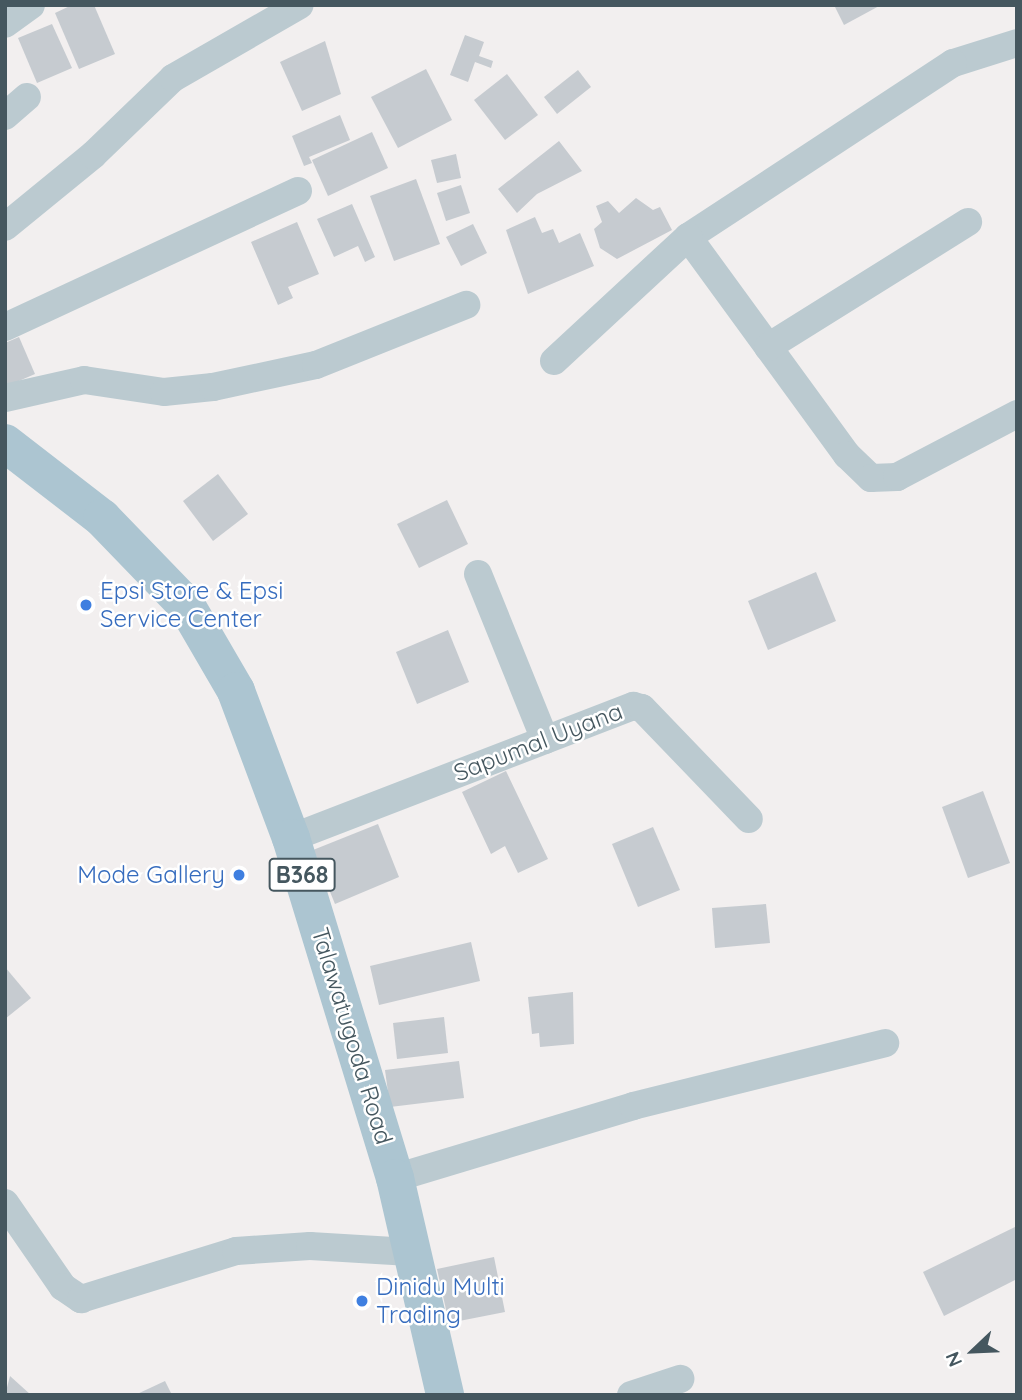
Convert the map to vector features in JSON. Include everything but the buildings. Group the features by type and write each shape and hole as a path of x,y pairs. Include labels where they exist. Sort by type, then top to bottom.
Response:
{"main road":[{"name":"Talawatugoda Road","path":"5,443 103,518 186,605 236,691 291,838 395,1178 445,1395"}],"street":[{"path":"5,24 31,5"},
{"path":"5,227 93,155 173,78 300,5"},
{"path":"554,360 688,237 953,64 1017,43"},
{"path":"5,116 26,97"},
{"path":"5,327 298,191"},
{"path":"768,347 968,222"},
{"path":"688,237 847,455 871,478 897,477 1017,414"},
{"path":"5,398 84,380 164,392 213,387 316,365 466,305"},
{"path":"478,574 545,740"},
{"name":"Sapumal Uyana","path":"291,838 623,708 642,708 749,819"},
{"path":"395,1178 633,1105 885,1043"},
{"path":"5,1203 63,1287 81,1298 236,1251 310,1246 410,1252"},
{"path":"631,1395 680,1379"}],"place":[{"name":"Epsi Store & Epsi Service Center","path":"86,605"},
{"name":"Mode Gallery","path":"239,875"},
{"name":"Dinidu Multi Trading","path":"362,1301"}]}
